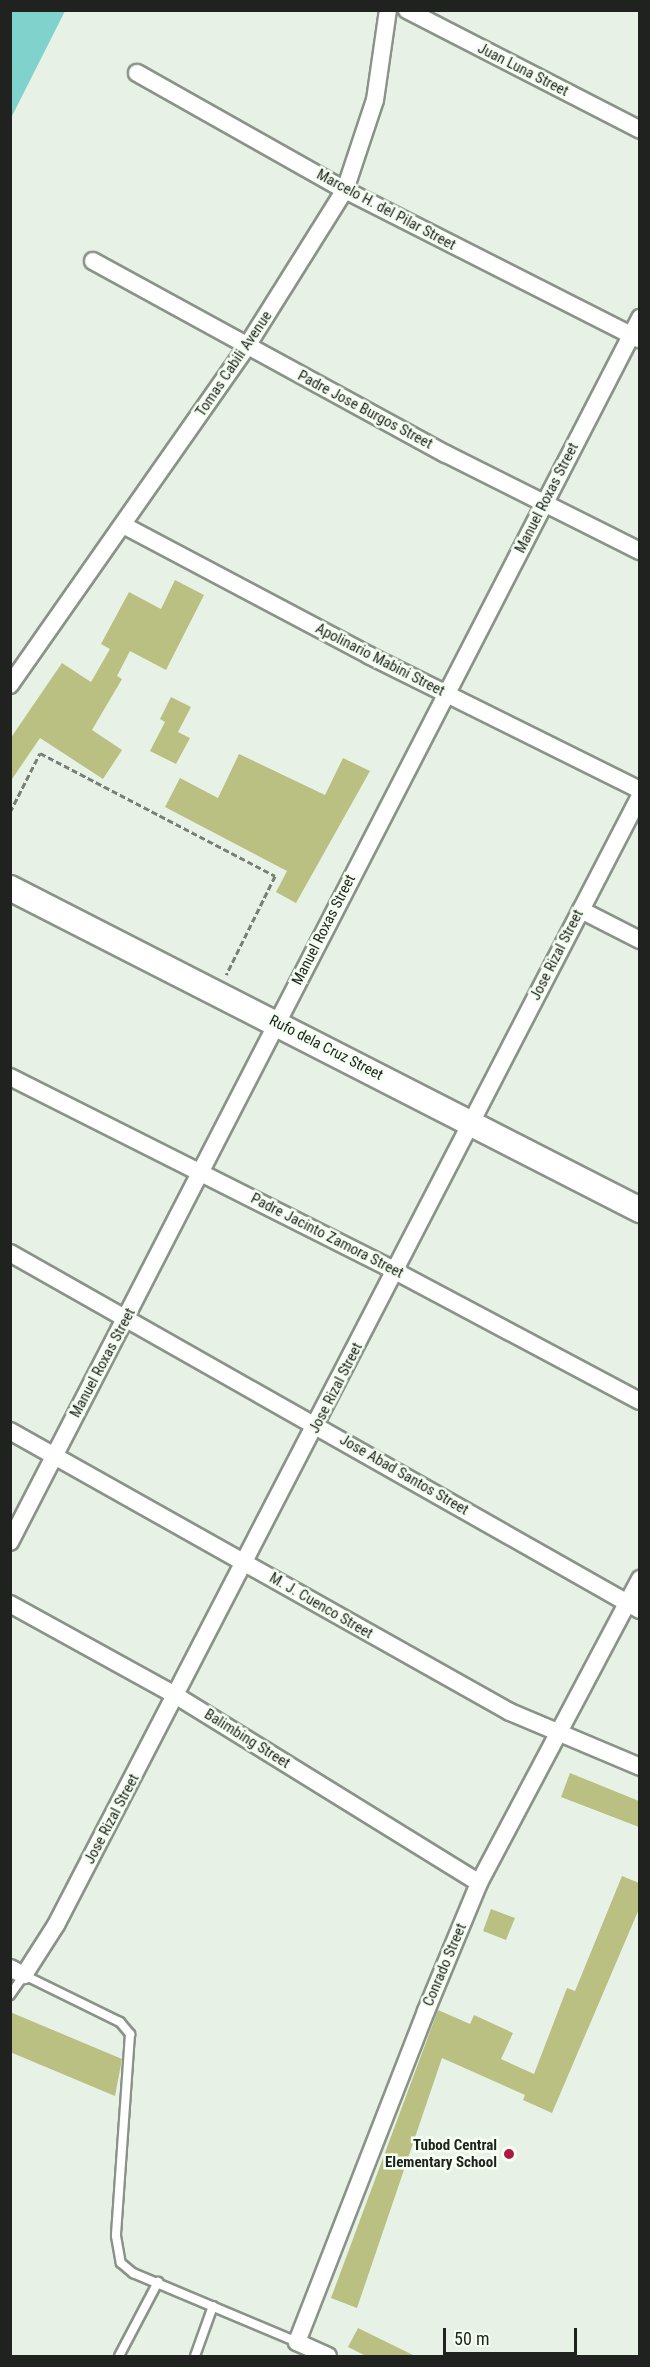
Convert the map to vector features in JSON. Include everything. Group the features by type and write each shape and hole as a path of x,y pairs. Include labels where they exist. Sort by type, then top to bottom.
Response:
{"street":[{"name":"Tomas Cabili Avenue","path":"10,685 247,346 345,190 375,100 388,10"},
{"name":"Juan Luna Street","path":"407,10 639,130"},
{"name":"Marcelo H. del Pilar Street","path":"137,73 345,190 635,337"},
{"name":"Padre Jose Burgos Street","path":"93,261 247,346 639,552"},
{"name":"Manuel Roxas Street","path":"10,1542 202,1173 276,1023 544,503 635,337 639,318"},
{"name":"Apolinario Mabini Street","path":"123,525 445,694 639,790"},
{"name":"Jose Rizal Street","path":"17,1971 56,1925 317,1426 639,796"},
{"name":"Rufo dela Cruz Street","path":"10,888 471,1121 639,1210"},
{"path":"581,910 639,940"},
{"name":"Padre Jacinto Zamora Street","path":"10,1077 395,1271 639,1401"},
{"name":"Jose Abad Santos Street","path":"10,1253 125,1321 317,1426 633,1607"},
{"name":"M. J. Cuenco Street","path":"10,1431 436,1672 556,1734 639,1767"},
{"name":"Conrado Street","path":"297,2342 479,1883 556,1734 633,1607 639,1579"},
{"name":"Balimbing Street","path":"10,1604 176,1695 479,1883"},
{"path":"297,2342 328,2356"}],"lane":[{"path":"10,1995 17,1971 120,2022 130,2034 116,2252 121,2263 133,2273 297,2342"},
{"path":"119,2356 158,2282"},
{"path":"195,2356 213,2306"}],"path":[{"path":"10,812 40,753 275,876 217,993"}],"water":[{"path":"10,11 65,11 11,118"}],"building":[{"path":"175,580 204,595 166,670 130,651 117,676 122,679 92,730 122,750 103,779 40,738 10,782 10,739 62,663 91,682 110,649 101,644 129,592 161,609"},
{"path":"171,697 191,707 178,732 190,738 176,764 150,751 165,722 160,719"},
{"path":"239,754 325,795 343,758 370,771 296,903 276,892 287,871 165,807 180,778 218,798"},
{"path":"570,1773 639,1801 639,1827 561,1797"},
{"path":"622,1876 639,1883 639,1909 552,2113 523,2100 525,2095 442,2058 357,2308 331,2298 438,2010 470,2024 474,2015 513,2033 501,2059 534,2074 567,1988 575,1991"},
{"path":"491,1909 515,1918 506,1940 483,1931"},
{"path":"10,2012 122,2059 115,2096 10,2052"},
{"path":"358,2328 415,2356 366,2356 348,2347"}],"place":[{"name":"Tubod Central Elementary School","path":"509,2154"}]}
